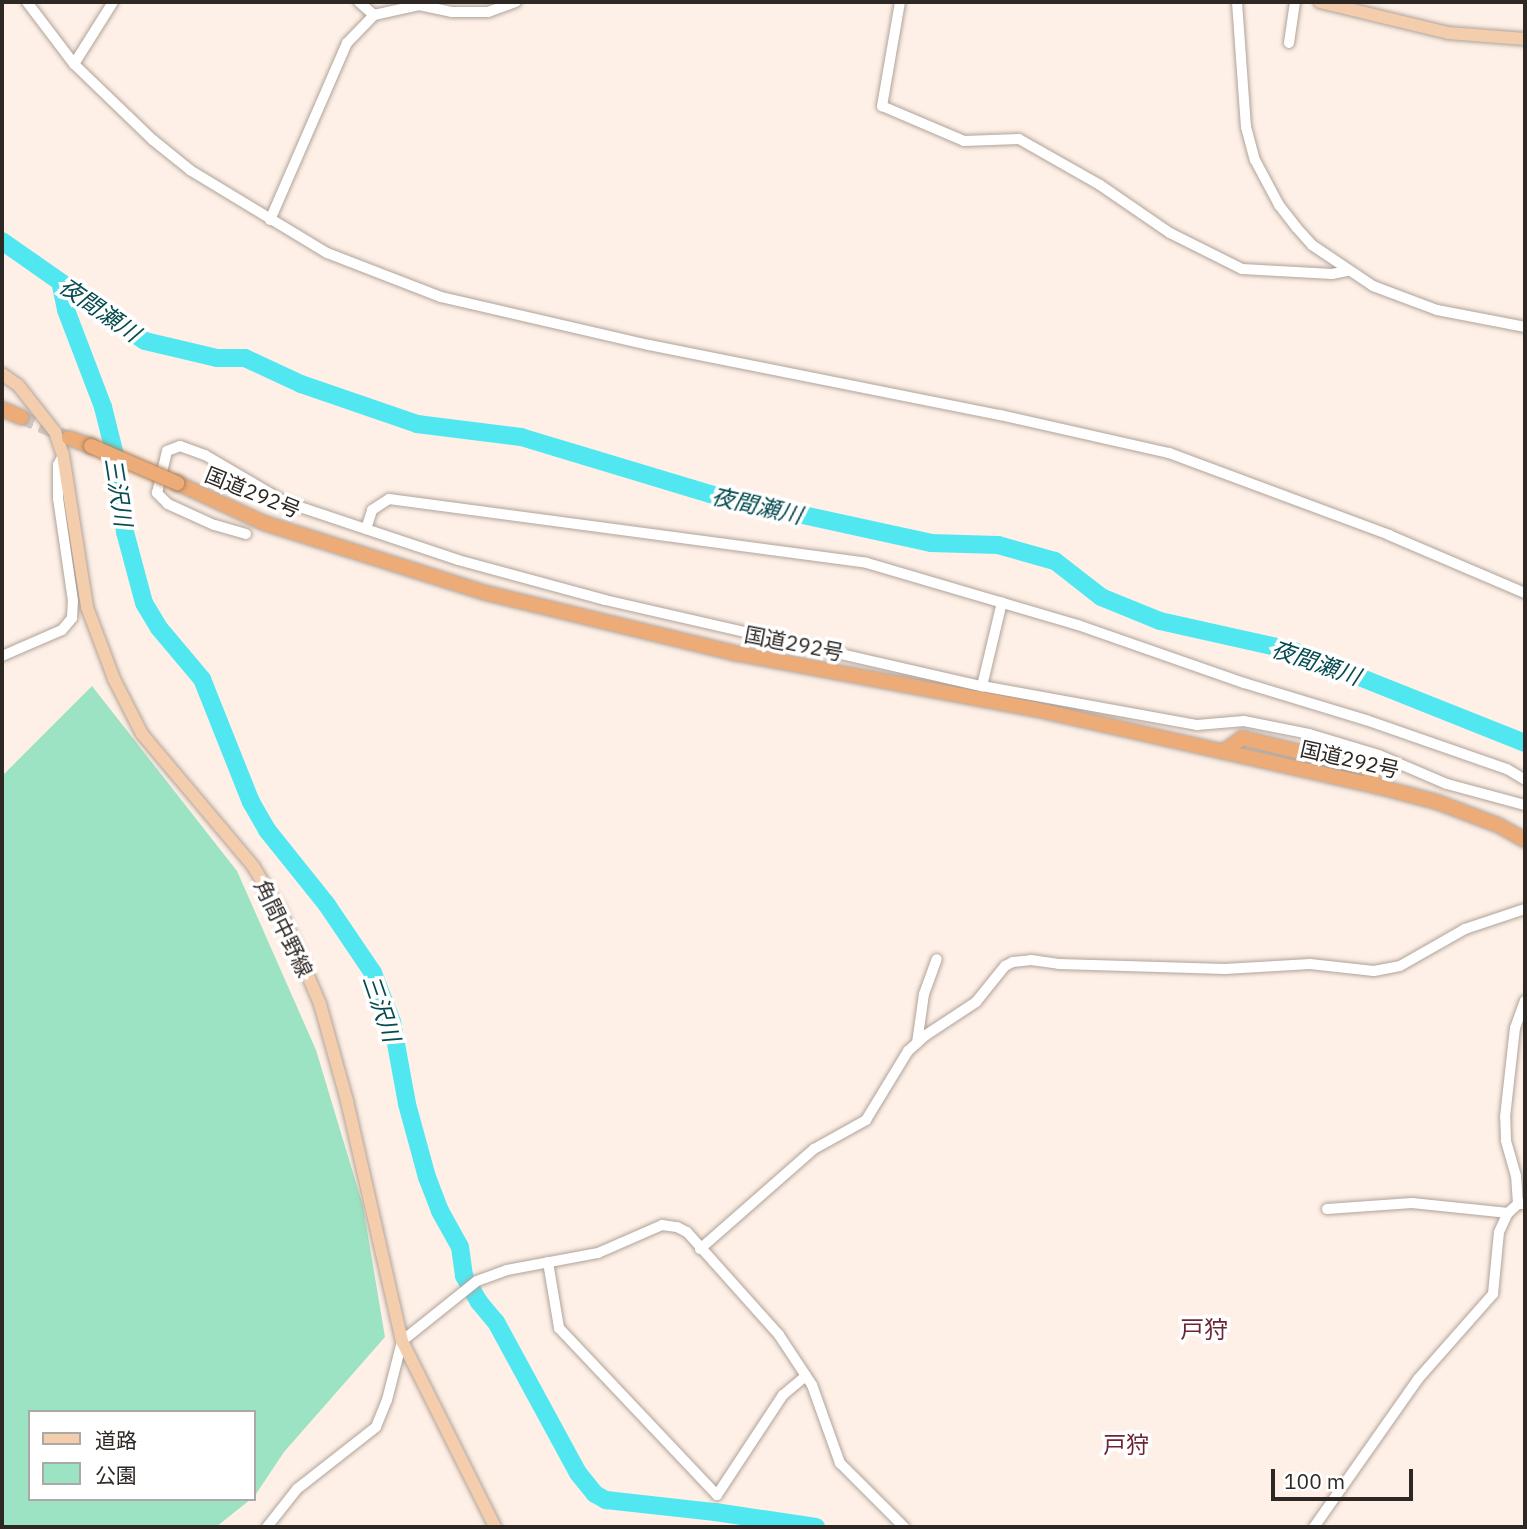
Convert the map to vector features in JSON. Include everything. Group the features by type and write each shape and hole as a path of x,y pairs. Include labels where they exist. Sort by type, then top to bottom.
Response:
{"highway":[{"path":"2,409 21,417"},
{"name":"国道292号","path":"69,438 264,523 486,593 739,654 1034,709 1376,786 1437,802 1498,825 1525,840"}],"main road":[{"path":"1320,2 1448,33 1525,39"},
{"name":"角間中野線","path":"2,374 19,384 55,432 63,455 87,607 114,679 142,733 253,866 280,911 320,1004 353,1125 402,1341 495,1527"}],"street":[{"path":"27,2 74,64 112,104 190,170 327,253 441,297 649,345 1000,415 1169,453 1389,535 1525,593"},
{"path":"74,64 113,2"},
{"path":"359,2 374,15"},
{"path":"270,220 347,43 374,15 419,5 452,12 488,12 516,2"},
{"path":"900,2 881,106 964,141 1018,139 1100,185 1170,233 1242,269 1332,274 1347,271"},
{"path":"1237,2 1246,127 1255,160 1279,205 1296,228 1312,245 1347,271 1393,295 1437,310 1505,326 1525,327"},
{"path":"1289,43 1295,2"},
{"path":"246,534 214,525 168,504 157,493 167,451 180,446 205,455 285,502 458,560 605,600 982,687 1197,724 1244,720 1309,734 1379,755 1447,784 1525,805"},
{"path":"2,656 62,630 72,618 74,601 58,498 58,465 63,455"},
{"path":"366,529 372,510 389,499 867,563 1002,602 1366,720 1507,769 1525,780"},
{"path":"982,687 1002,602"},
{"path":"700,1250 814,1149 866,1120 899,1063 917,1043 976,1002 1005,966 1013,962 1031,960 1059,964 1225,968 1310,964 1374,971 1400,966 1465,929 1525,909"},
{"path":"917,1043 924,994 937,959"},
{"path":"1314,1527 1418,1379 1493,1294 1499,1232 1508,1213 1521,1204 1506,1140 1506,1117 1515,1028 1525,1001"},
{"path":"1327,1209 1412,1203 1508,1213"},
{"path":"267,1527 297,1489 376,1427 387,1400 402,1341 483,1278 598,1252 662,1225 677,1227 687,1232 700,1250 779,1335 807,1376 840,1463 904,1527"},
{"path":"548,1262 559,1328 717,1495 783,1395 807,1376"}],"green space":[{"path":"92,686 237,871 316,1050 363,1206 385,1337 284,1452 256,1494 256,1410 28,1410 28,1501 248,1501 216,1527 2,1527 2,776"}],"waterway":[{"name":"夜間瀬川","path":"2,241 145,341 217,358 245,358 301,384 417,424 521,437 716,496 931,543 998,545 1055,561 1101,597 1160,621 1294,651 1525,743"},
{"name":"三沢川","path":"61,286 66,310 103,407 115,455 125,532 144,603 159,628 202,679 251,802 267,830 327,905 373,973 392,1022 407,1104 427,1177 440,1211 460,1247 464,1276 479,1302 496,1322 578,1473 595,1494 606,1500 816,1527"}],"tunnel":[{"path":"21,417 69,438"}],"district":[{"name":"戸狩","path":"1204,1330"},
{"name":"戸狩","path":"1126,1444"}]}
